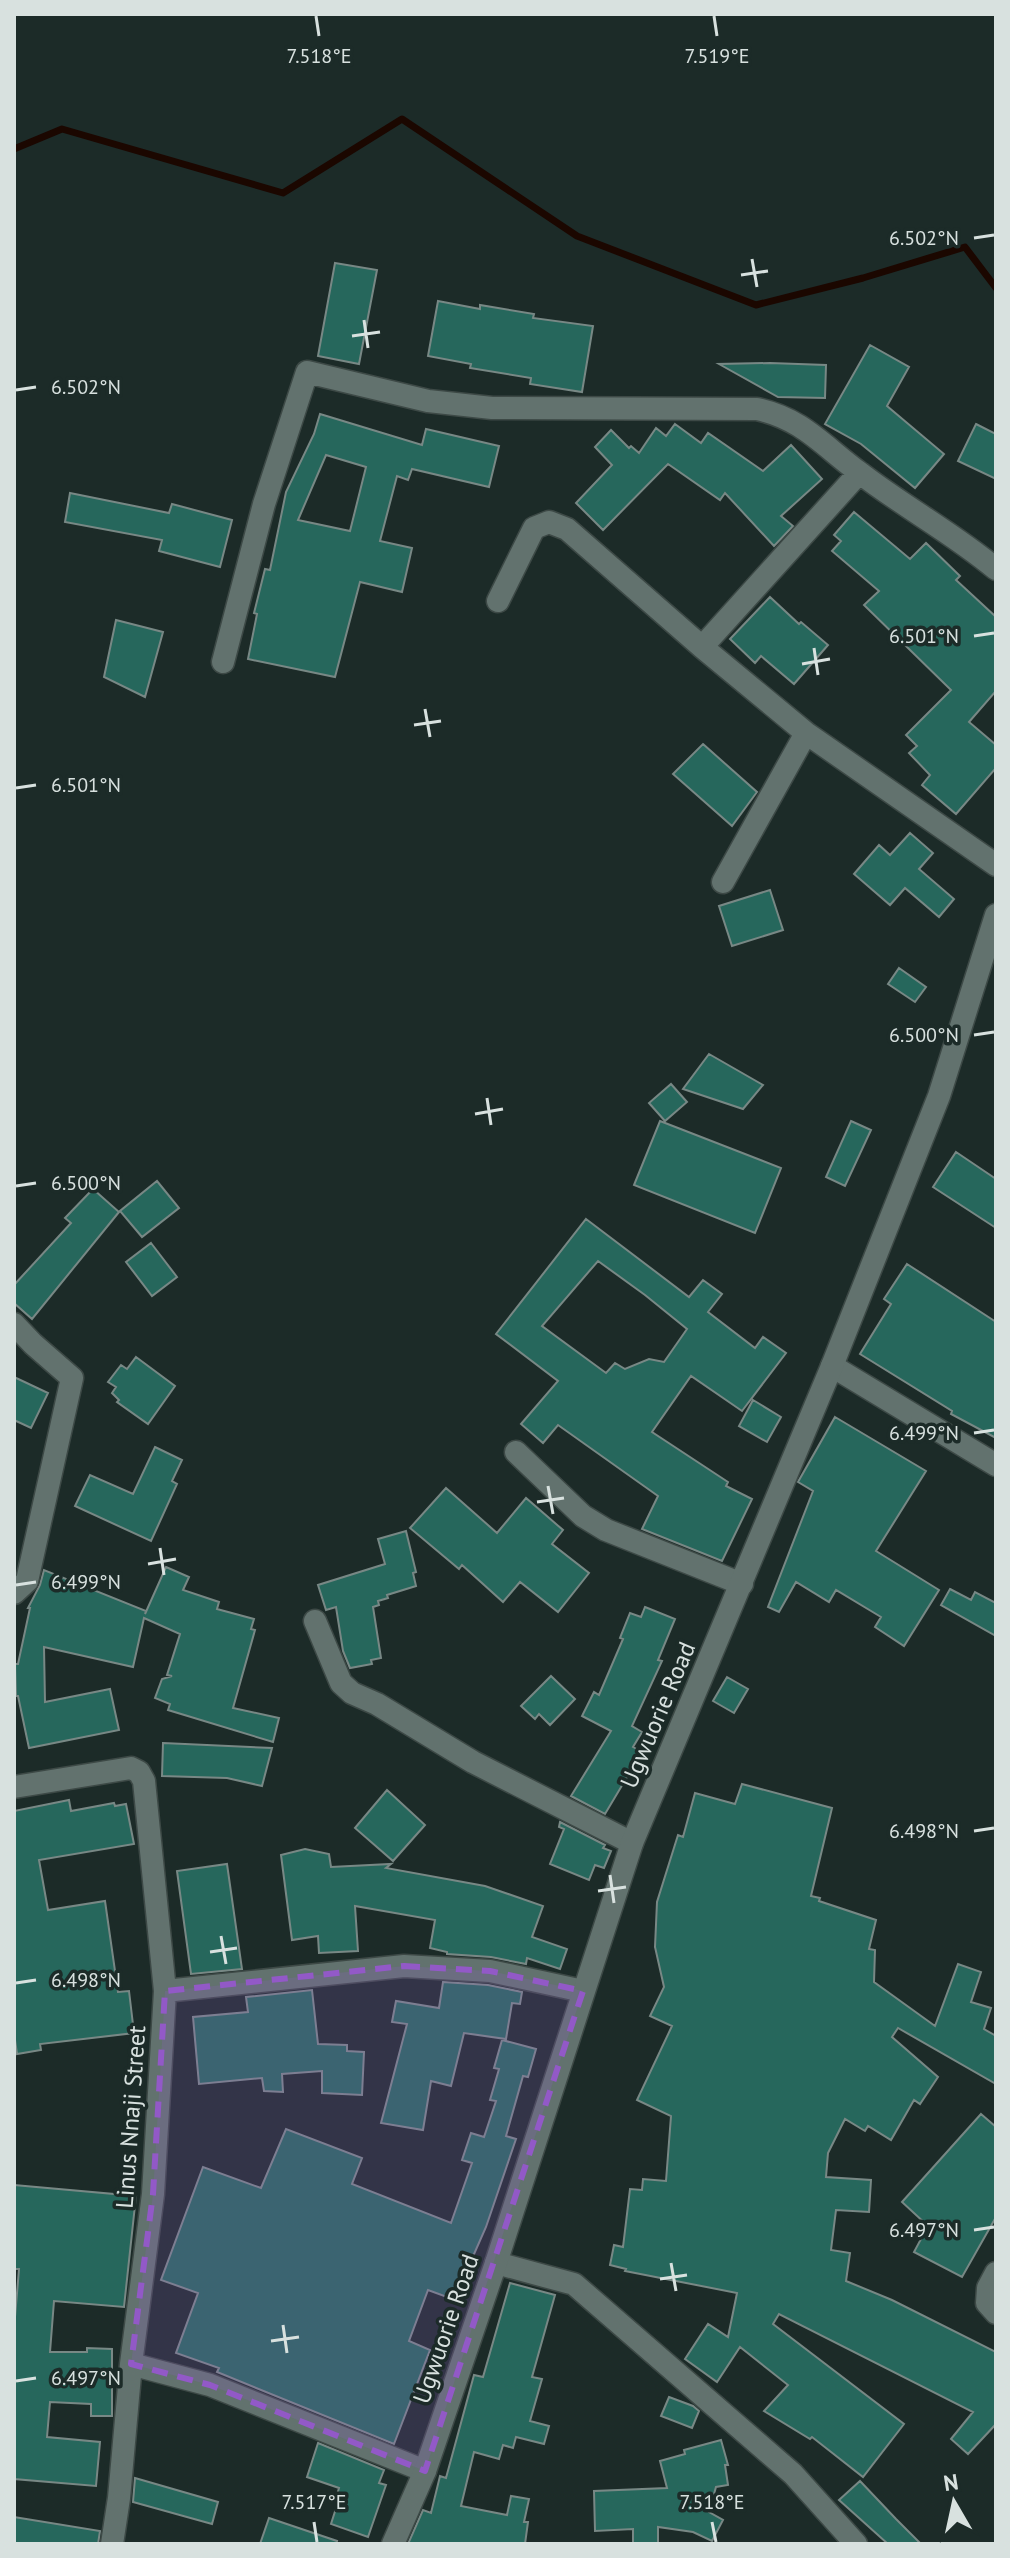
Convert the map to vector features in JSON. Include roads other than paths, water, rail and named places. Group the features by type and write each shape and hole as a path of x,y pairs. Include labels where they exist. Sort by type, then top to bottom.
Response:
{"street":[{"path":"223,662 264,504 307,372 428,401 492,408 757,409 780,414 806,428 859,473 972,549 996,569"},
{"path":"702,647 859,473"},
{"path":"498,601 534,528 549,522 567,529 806,733 996,865"},
{"path":"723,882 806,733"},
{"name":"Ugwuorie Road","path":"393,2544 425,2471 496,2263 632,1843 832,1366 939,1096 996,915"},
{"path":"14,1324 72,1378 27,1581 14,1593"},
{"path":"832,1366 996,1465"},
{"path":"516,1452 583,1516 606,1530 742,1584"},
{"path":"315,1621 341,1683 352,1693 377,1704 473,1762 632,1843"},
{"name":"Linus Nnaji Street","path":"14,1787 131,1768 139,1772 144,1781 165,1991 153,2194 112,2544"},
{"path":"165,1991 404,1966 490,1971 583,1991"},
{"path":"496,2263 574,2284 793,2474 856,2544"},
{"path":"996,2273 988,2288 987,2303 996,2313"},
{"path":"131,2364 210,2385 425,2471"}],"waterway":[{"path":"14,149 62,129 283,193 402,119 577,236 756,305 863,278 965,247 996,288"}]}
